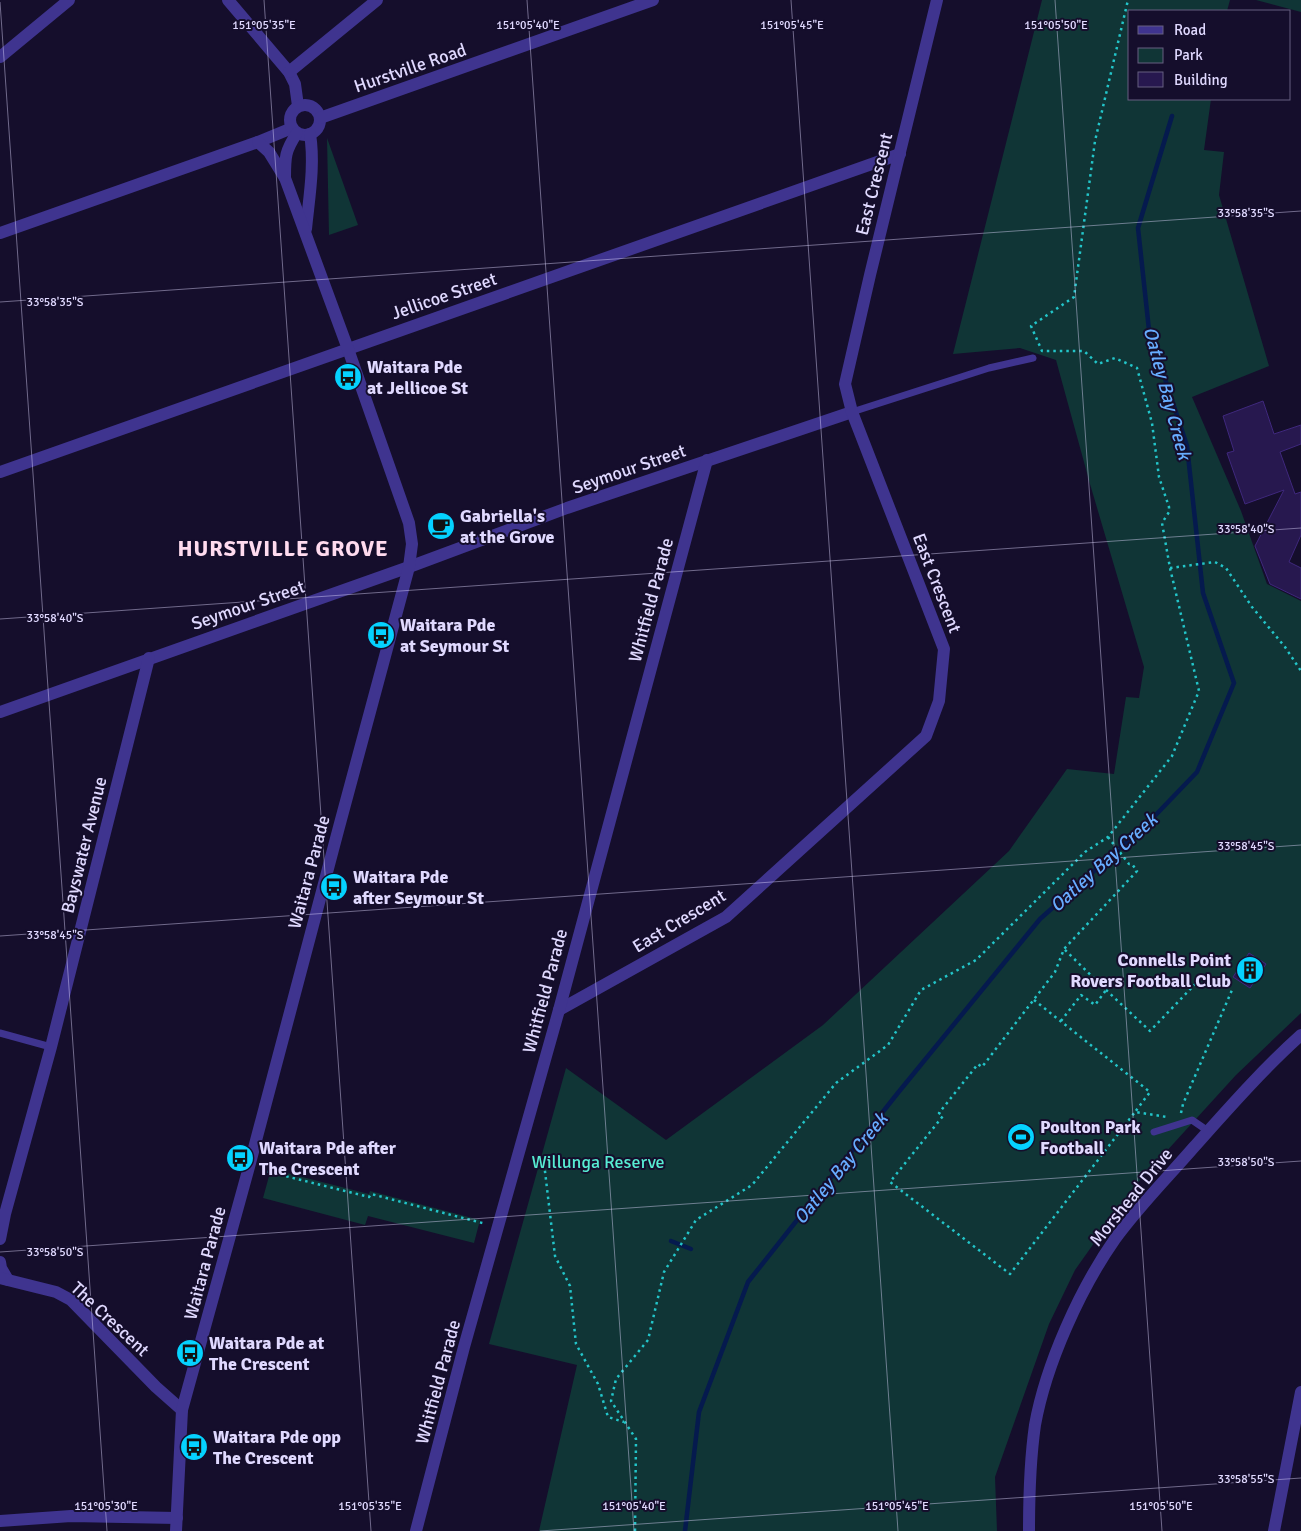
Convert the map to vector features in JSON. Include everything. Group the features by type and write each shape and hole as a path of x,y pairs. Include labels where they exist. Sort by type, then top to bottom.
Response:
{"street":[{"path":"0,57 69,0"},
{"path":"228,0 290,72 295,84 298,106"},
{"path":"290,72 376,0"},
{"name":"Hurstville Road","path":"320,118 652,0"},
{"name":"East Crescent","path":"559,1010 726,918 926,736 939,701 944,649 852,412 845,384 937,0"},
{"path":"0,233 258,142 294,131 306,135 310,134 318,128 320,118 316,109 303,104 294,109 289,118 294,131"},
{"name":"Waitara Parade","path":"176,1531 182,1410 249,1167 409,567 412,544 409,523 285,178 285,158 294,131"},
{"name":"Waitara Parade","path":"306,232 311,182 312,146 310,134"},
{"path":"258,142 269,152 285,178"},
{"name":"Jellicoe Street","path":"0,472 900,154"},
{"name":"Seymour Street","path":"0,712 409,567 567,508 852,412"},
{"name":"Whitfield Parade","path":"416,1531 707,460"},
{"name":"Bayswater Avenue","path":"0,1239 2,1218 52,1047 149,658"},
{"name":"Morshead Drive","path":"1028,1531 1030,1480 1036,1425 1046,1382 1060,1343 1094,1274 1116,1239 1147,1200 1208,1131 1301,1035"},
{"path":"0,1262 4,1279"},
{"name":"The Crescent","path":"4,1279 56,1292 70,1300 156,1388 182,1410"},
{"path":"1274,1531 1301,1392"},
{"path":"0,1521 71,1516 176,1518"}],"lane":[{"name":"Seymour Street","path":"852,412 989,368 1033,358"},
{"path":"0,1033 52,1047"},
{"path":"1154,1132 1192,1120 1208,1131"}],"path":[{"path":"635,1531 636,1439 611,1402 616,1379 648,1340 664,1272 696,1220 752,1185 836,1083 888,1045 921,990 976,960 1085,852 1108,837 1172,756 1199,691 1170,568 1162,523 1169,512 1169,507 1159,477 1152,423 1137,368 1115,358 1098,364 1084,351 1042,352 1031,326 1074,297 1095,141 1128,0"},
{"path":"1170,568 1215,562 1226,568 1252,607 1285,647 1301,671"},
{"path":"1033,1000 1150,1092 1010,1274 890,1182 943,1116 939,1113 978,1064 982,1067 1033,1000 1055,972 1064,949 1137,871 1132,864 1129,864 1108,837"},
{"path":"1064,949 1150,1030 1202,977"},
{"path":"1061,1021 1081,995 1095,1005 1106,990"},
{"path":"1178,1124 1183,1104 1232,990"},
{"path":"1135,1112 1172,1117 1178,1124"},
{"path":"532,1159 544,1163 555,1256 570,1286 576,1344 598,1384 608,1417 625,1423"},
{"path":"249,1167 369,1197 371,1194 498,1227"}],"green space":[{"name":"Willunga Reserve","path":"1042,0 1230,0 1227,10 1128,10 1128,100 1211,100 1204,150 1224,152 1219,195 1269,366 1192,397 1241,511 1267,584 1301,601 1301,1013 1236,1075 1133,1188 1075,1270 1049,1324 995,1477 997,1531 539,1531 577,1365 489,1344 566,1068 666,1140 823,1025 1009,851 1067,769 1114,774 1126,697 1139,698 1144,667 1056,360 1020,348 953,354"},
{"path":"1256,0 1301,0 1301,12"},
{"path":"327,138 358,225 329,235"},
{"path":"271,1169 369,1194 370,1191 480,1220 474,1243 368,1216 365,1225 263,1198"}],"building":[{"path":"1263,401 1274,434 1301,425 1301,444 1280,452 1295,494 1301,492 1301,535 1289,562 1301,568 1301,599 1270,584 1255,546 1284,490 1245,504 1227,453 1234,451 1223,416"},
{"name":"Connells Point Rovers Football Club","path":"1249,953 1266,964 1250,988 1233,977"}],"waterway":[{"name":"Oatley Bay Creek","path":"685,1531 699,1412 748,1282 897,1094 1040,919 1147,824 1197,772 1234,683 1203,593 1187,446 1149,330 1138,228 1172,116"},
{"path":"671,1241 691,1249"}],"place":[{"name":"Waitara Pde at Jellicoe St","path":"348,377"},
{"name":"Gabriella's at the Grove","path":"441,526"},
{"name":"Waitara Pde at Seymour St","path":"381,635"},
{"name":"Waitara Pde after Seymour St","path":"334,887"},
{"name":"Connells Point Rovers Football Club","path":"1250,970"},
{"name":"Poulton Park Football","path":"1021,1137"},
{"name":"Waitara Pde after The Crescent","path":"240,1158"},
{"name":"Waitara Pde at The Crescent","path":"190,1353"},
{"name":"Waitara Pde opp The Crescent","path":"194,1447"}],"district":[{"name":"HURSTVILLE GROVE","path":"283,548"}]}
